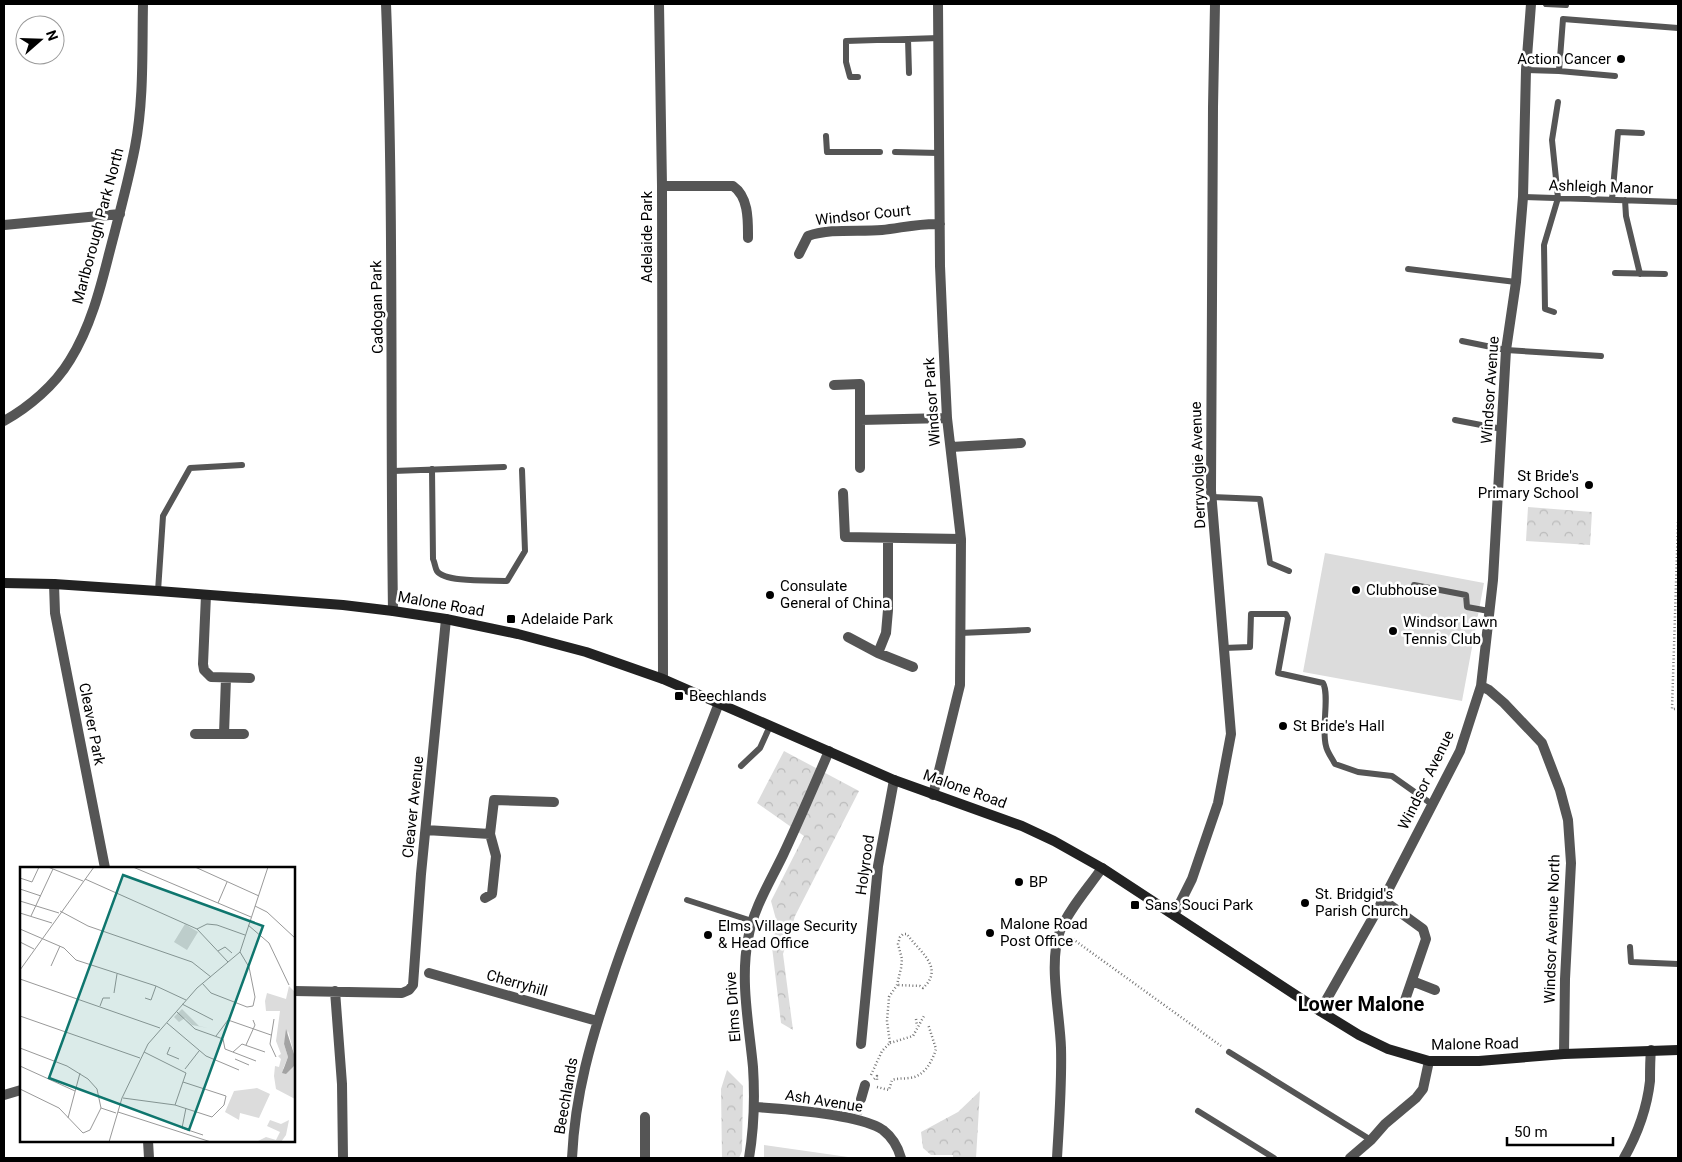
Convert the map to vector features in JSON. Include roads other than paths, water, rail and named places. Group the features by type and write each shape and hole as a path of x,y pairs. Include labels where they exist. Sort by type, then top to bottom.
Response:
{"main road":[{"name":"Malone Road","path":"4,583 54,584 158,591 393,610 518,634 586,652 663,679 894,780 1022,826 1054,841 1102,868 1320,1011 1359,1035 1388,1049 1429,1061 1479,1061 1564,1054 1678,1050"}],"street":[{"name":"Marlborough Park North","path":"4,421 55,381 70,362 83,337 101,286 135,147 140,102 143,4"},
{"name":"Cadogan Park","path":"386,4 392,291 393,610"},
{"name":"Adelaide Park","path":"659,4 662,186 663,679"},
{"name":"Windsor Park","path":"933,795 960,685 962,539 947,418 943,336 938,4"},
{"name":"Derryvolgie Avenue","path":"1174,915 1192,879 1220,794 1231,734 1212,497 1211,330 1215,4"},
{"name":"Windsor Avenue","path":"1320,1011 1433,805 1460,750 1481,686 1493,580 1506,350 1516,282 1523,197 1526,70 1531,4"},
{"path":"662,186 733,186 739,189 748,215 748,238"},
{"path":"4,226 120,214"},
{"name":"Windsor Court","path":"799,254 808,236 820,232 881,230 916,224 940,224"},
{"path":"834,385 860,384 860,468"},
{"path":"860,420 947,418"},
{"path":"951,447 1021,443"},
{"path":"843,493 845,537 962,539"},
{"path":"878,653 886,634 888,538"},
{"name":"Cleaver Park","path":"54,584 55,613 105,867"},
{"path":"206,595 204,670 211,677 250,678"},
{"name":"Cleaver Avenue","path":"335,992 402,993 409,990 413,985 446,619"},
{"path":"848,637 878,653 913,667"},
{"path":"224,734 226,678"},
{"name":"Windsor Avenue North","path":"1481,686 1489,690 1504,703 1542,743 1560,790 1568,820 1572,863 1565,978 1564,1054"},
{"name":"Beechlands","path":"572,1158 579,1092 597,1021 642,892 719,703"},
{"path":"195,734 244,734"},
{"name":"Elms Drive","path":"749,1158 755,1106 745,981 746,952 752,921 806,806 829,751"},
{"name":"Holyrood","path":"861,1044 878,866 894,780"},
{"path":"485,898 492,894 496,856 490,834 494,800 554,802"},
{"path":"426,830 490,834"},
{"path":"1057,1158 1061,1048 1054,962 1061,930 1102,868"},
{"path":"1382,900 1422,929 1426,939 1403,1006"},
{"name":"Cherryhill","path":"430,974 597,1021"},
{"path":"1412,982 1435,990"},
{"path":"295,991 335,992 342,1084 344,1158"},
{"path":"1624,1158 1634,1139 1645,1106 1650,1082 1651,1050"},
{"path":"1350,1158 1371,1140 1385,1124 1416,1098 1423,1089 1429,1061"},
{"path":"861,1100 869,1085"},
{"path":"4,1095 20,1090"},
{"name":"Ash Avenue","path":"755,1106 856,1117 882,1130 893,1140 901,1158"},
{"path":"645,1117 645,1158"},
{"path":"148,1142 149,1158"}],"lane":[{"path":"1546,4 1566,4"},
{"path":"1559,71 1563,19 1678,28"},
{"path":"858,77 850,77 846,62 846,41 939,38"},
{"path":"908,39 909,73"},
{"path":"1526,70 1615,76"},
{"path":"1554,312 1546,310 1544,244 1558,198 1552,140 1558,102"},
{"path":"1612,200 1618,132 1642,133"},
{"path":"826,136 826,152 880,152"},
{"path":"895,152 939,152"},
{"name":"Ashleigh Manor","path":"1523,197 1678,202"},
{"path":"1625,200 1626,216 1640,274"},
{"path":"1408,269 1516,282"},
{"path":"1615,273 1665,274"},
{"path":"1462,341 1506,350 1601,356"},
{"path":"1455,420 1502,428"},
{"path":"158,591 163,516 190,468 242,465"},
{"path":"393,471 432,468 504,467"},
{"path":"432,468 433,559 437,571 443,576 470,580 507,581 525,551 522,470"},
{"path":"1212,497 1260,499 1270,563 1289,571"},
{"path":"1414,585 1466,595 1467,607 1489,611"},
{"path":"1224,648 1250,647 1251,614 1286,614 1288,618 1278,673 1323,683 1326,688 1324,724 1326,746 1335,764 1358,772 1392,776 1433,805"},
{"path":"960,633 1028,630"},
{"path":"741,766 760,748 770,726"},
{"path":"687,900 752,921"},
{"path":"1630,947 1631,962 1678,964"},
{"path":"1230,1052 1371,1140"},
{"path":"1198,1111 1274,1158"}],"tunnel":[{"path":"857,1114 861,1099"}],"place":[{"name":"Action Cancer","path":"1621,59"},
{"name":"St Bride's Primary School","path":"1589,485"},
{"name":"Clubhouse","path":"1356,590"},
{"name":"Consulate General of China","path":"770,595"},
{"name":"Adelaide Park","path":"511,619"},
{"name":"Windsor Lawn Tennis Club","path":"1393,631"},
{"name":"Beechlands","path":"679,696"},
{"name":"St Bride's Hall","path":"1283,726"},
{"name":"BP","path":"1019,882"},
{"name":"St. Bridgid's Parish Church","path":"1305,903"},
{"name":"Sans Souci Park","path":"1135,905"},
{"name":"Malone Road Post Office","path":"990,933"},
{"name":"Elms Village Security & Head Office","path":"708,935"}],"district":[{"name":"Lower Malone","path":"1361,1004"}]}
